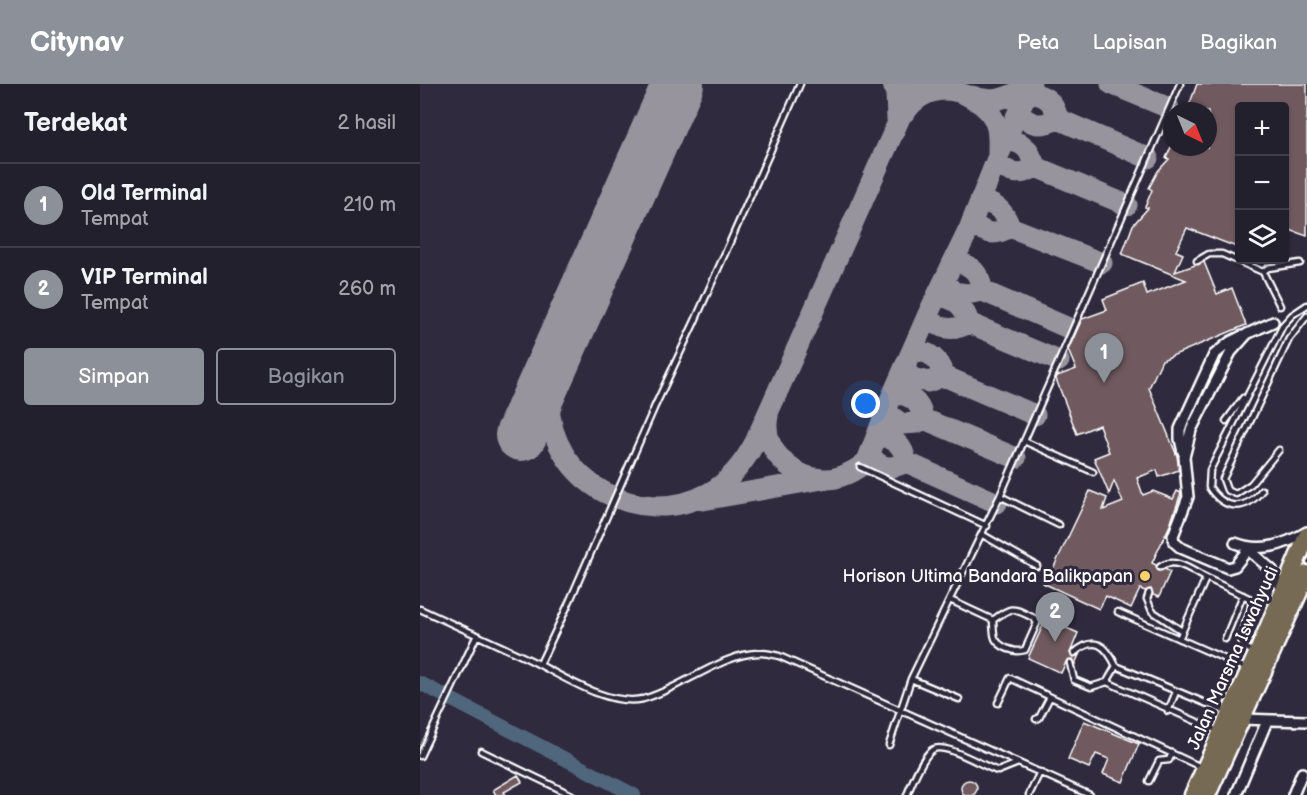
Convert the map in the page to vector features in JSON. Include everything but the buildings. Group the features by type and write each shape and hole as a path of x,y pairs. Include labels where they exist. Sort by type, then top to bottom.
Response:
{"highway":[{"name":"Jalan Marsma Iswahyudi","path":"1236,716 1250,670 1284,594 1307,534"},
{"name":"Jalan Marsma Iswahyudi","path":"1208,795 1236,716 1307,574"},
{"name":"Jalan Marsma Iswahyudi","path":"1193,795 1205,769 1228,736"}],"street":[{"path":"1248,548 1232,568 1181,548 1174,542 1173,536 1188,497 1180,429 1214,355 1230,342 1278,323"},
{"path":"1184,457 1191,430 1220,371 1231,352 1247,334"},
{"path":"1235,543 1248,548 1266,548 1282,545 1307,534"},
{"path":"1248,548 1272,570 1284,594"},
{"path":"1236,716 1267,721 1307,721"},
{"path":"1236,795 1267,721"},
{"path":"1293,795 1302,773"}],"lane":[{"path":"540,664 800,84"},
{"path":"889,745 911,679 983,535 1180,84"},
{"path":"1197,261 1209,254 1222,254 1263,272 1280,306"},
{"path":"1263,272 1268,268 1300,263"},
{"path":"1262,490 1242,506 1219,500 1209,486 1210,470 1250,389 1278,323 1307,306"},
{"path":"1279,450 1245,490 1236,494 1227,490 1223,478 1289,339 1307,316"},
{"path":"1226,421 1250,389"},
{"path":"1024,441 1093,472"},
{"path":"860,467 987,526"},
{"path":"1000,496 1059,525"},
{"path":"983,535 1037,566"},
{"path":"1160,567 1175,563 1251,599 1252,604 1240,641 1257,654"},
{"path":"1179,639 1206,578"},
{"path":"1149,593 1147,599 1152,610 1182,631"},
{"path":"1225,639 1243,595"},
{"path":"950,600 993,620"},
{"path":"420,609 540,664 580,686 625,700 642,699 657,694 741,655 761,653 779,656 1090,795"},
{"path":"1012,609 1034,618 1037,623 1025,650 1016,652 998,644 994,639 993,620 1012,609"},
{"path":"1118,612 1250,670"},
{"path":"420,756 477,635"},
{"path":"1074,653 1081,647 1093,643 1106,648 1116,666 1236,716"},
{"path":"1070,663 1074,680 1080,684 1091,687 1107,682 1228,736"},
{"path":"1107,682 1116,666"},
{"path":"998,703 1010,678 1205,769"},
{"path":"911,679 959,699"},
{"path":"1168,711 1176,692"},
{"path":"1036,719 1039,718 1050,697"},
{"path":"907,795 927,755 936,748 942,747 953,751 998,771 1018,762"},
{"path":"481,751 572,795"},
{"path":"1149,781 1159,761 1169,759 1172,753"},
{"path":"1029,795 1040,772"}],"waterway":[{"path":"420,683 634,795"}],"taxiway":[{"path":"893,84 896,94 897,119"},
{"path":"563,340 551,378 549,402 553,430 565,455 582,476 604,492 628,502 655,506 682,503 709,493 724,483 736,471 755,442 915,84"},
{"path":"972,96 995,100 1016,93 1030,84"},
{"path":"768,416 769,440 774,450 781,460 801,473 824,479 835,478 858,468 867,461 891,398 969,229 996,161 1031,84"},
{"path":"1111,84 1163,106"},
{"path":"905,112 920,97 928,93 947,90 966,95 982,105 993,117 998,132 998,153"},
{"path":"1027,93 1039,95 1048,100 1054,107 1058,119"},
{"path":"1018,113 1028,121 1037,124 1058,119"},
{"path":"1058,119 1148,158"},
{"path":"1006,139 1021,144 1028,150 1036,167 1127,205"},
{"path":"996,161 1005,169 1015,173 1036,167"},
{"path":"980,201 999,209 1010,227 1102,263"},
{"path":"972,222 990,233 1010,227"},
{"path":"953,262 965,264 974,270 983,291"},
{"path":"946,283 953,292 967,294 983,291 1073,330"},
{"path":"937,296 958,304 969,323 1059,361"},
{"path":"927,316 936,324 946,328 957,328 969,323"},
{"path":"912,352 929,354 939,365 944,376"},
{"path":"904,368 912,378 928,382 944,376 1035,415"},
{"path":"893,394 905,395 917,403 924,419 1016,458"},
{"path":"887,409 891,416 902,424 917,423 924,419"},
{"path":"877,435 897,443 903,451 906,462"},
{"path":"870,454 877,463 886,467 906,462"},
{"path":"906,462 997,503"},
{"path":"703,500 817,480"}],"runway":[{"path":"521,435 678,84"}],"place":[{"name":"Old Terminal","path":"1104,383"},
{"name":"Horison Ultima Bandara Balikpapan","path":"1145,576"},
{"name":"VIP Terminal","path":"1055,642"}]}
